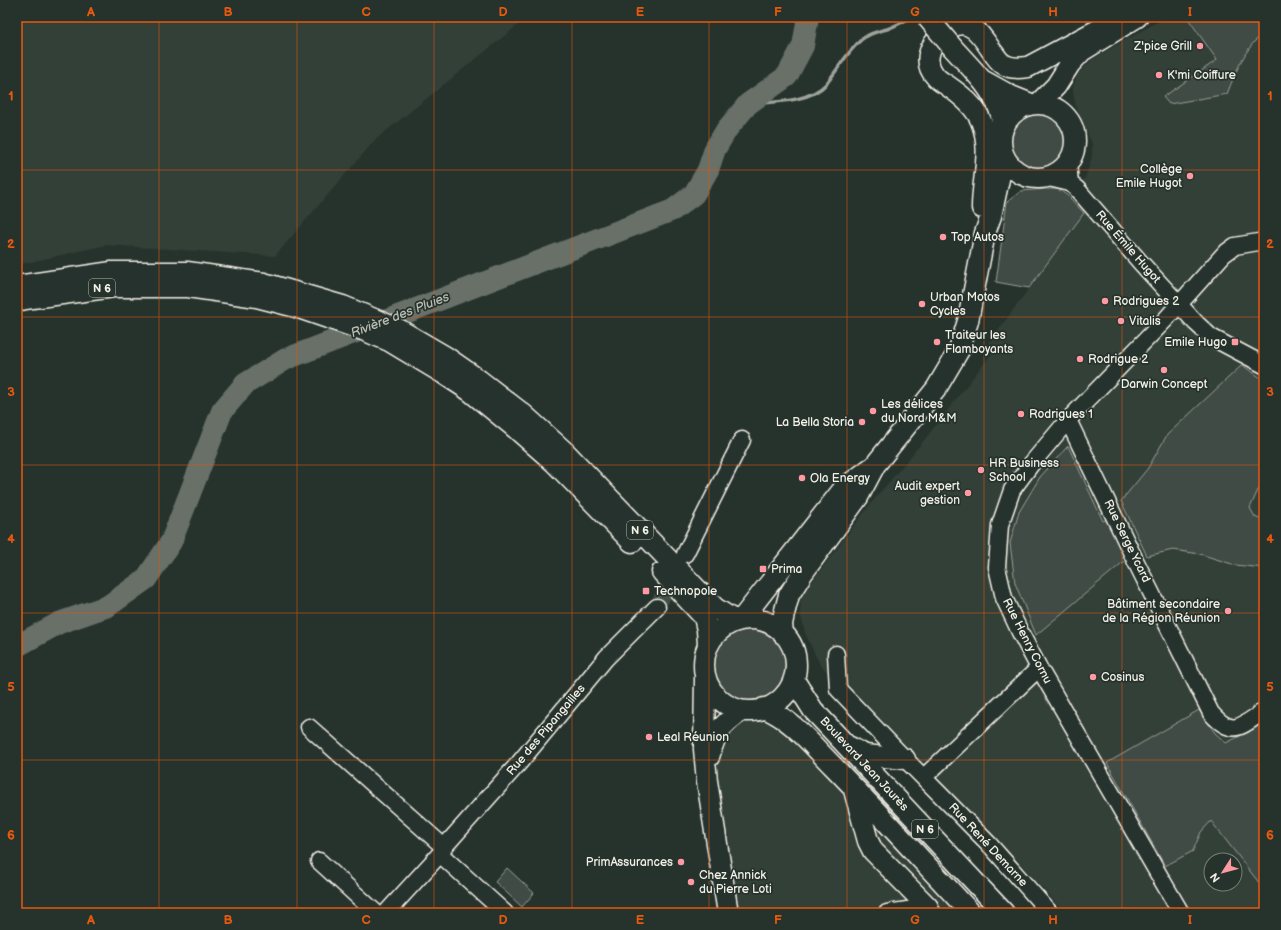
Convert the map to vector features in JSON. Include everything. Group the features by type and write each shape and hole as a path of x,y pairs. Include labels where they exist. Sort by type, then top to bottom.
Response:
{"main road":[{"path":"927,17 982,80 994,98 1000,112 1002,130 1001,147 1004,156 1010,165 1018,172 1037,177"},
{"path":"985,233 982,203 988,146 981,120 971,105 936,77 929,66 928,55 935,41 954,26 963,24 972,26 999,61 1005,66 1015,68 1028,67 1122,17"},
{"path":"1002,130 1006,121 1013,113 1021,107 1034,104 1056,86 1070,64 1082,51 1137,17"},
{"path":"982,80 1011,96 1034,104 1048,105 1058,110 1067,118 1073,128 1075,140 1073,152 1068,163 1062,170 1054,174 1037,177 1012,185 1005,191 992,211"},
{"path":"1056,86 1058,110"},
{"path":"784,634 782,624 789,595 802,574 858,497 875,465 936,389 959,350 968,321 985,233 992,211 1004,156"},
{"name":"N 6","path":"17,286 112,272 187,280 296,307 336,320 389,341 470,391 513,426 559,457 715,608 729,617 739,620 757,619 768,623 784,634 793,652 796,667 794,680 790,688 775,703 764,708 741,710 725,704 712,693 705,678 704,659 708,644 704,617 559,457"},
{"name":"N 6","path":"17,301 114,287 187,280"},
{"path":"708,644 717,634 739,620 844,488 875,465"},
{"path":"705,678 704,750 712,818 728,913"},
{"name":"Boulevard Jean Jaurès","path":"794,680 813,710 1004,913"},
{"name":"Boulevard Jean Jaurès","path":"764,708 775,712 794,727 853,786 971,913"},
{"path":"706,766 720,727 741,710"},
{"path":"845,744 865,755 905,759"},
{"path":"853,786 868,841 874,851 931,910"}],"street":[{"path":"1037,177 1070,183 1068,163"},
{"name":"Rue Émile Hugot","path":"1070,183 1081,193 1179,305 1211,337 1264,365"},
{"name":"Rue Henry Cornu","path":"1181,913 1039,668 1004,598 997,567 1000,525 1012,490 1032,463 1068,420 1166,320 1224,254 1235,246 1264,241"},
{"name":"Rue Serge Ycard","path":"1068,420 1211,713 1221,724 1233,728 1243,725 1262,712"},
{"path":"685,554 742,440"},
{"name":"Rue des Pipangailles","path":"386,913 519,763 606,658 656,607"},
{"name":"Rue René Demarne","path":"836,654 838,689 989,844 1050,913"},
{"path":"924,778 1039,668"},
{"path":"309,727 442,851 505,913"},
{"path":"319,861 376,913"},
{"path":"887,913 931,910"}],"shaded area":[{"path":"17,17 528,17 375,140 275,256 106,245 17,265"},
{"path":"1166,17 1264,17 1264,913 1065,913 992,833 820,665 805,633 800,612 801,596 872,502 921,444 996,348 989,343 1084,213 1068,196 1085,178 1092,157 1092,144 1076,107 1073,93 1073,87 1077,75 1092,59"},
{"path":"1187,17 1264,17 1264,32 1251,45 1246,53 1227,94 1169,104 1163,97 1217,60"},
{"path":"1033,114 1045,114 1060,122 1068,137 1068,149 1060,164 1045,172 1033,172 1018,164 1010,149 1010,137 1018,122"},
{"path":"1058,189 1068,196 1084,213 1029,288 996,282 1007,202 1021,191"},
{"path":"1242,365 1264,380 1264,485 1258,490 1250,508 1255,517 1264,521 1264,568 1235,565 1200,554 1173,550 1147,556 1121,501 1148,468 1167,435"},
{"path":"1068,446 1103,521 1110,518 1128,558 1036,635 1015,583 1010,543 1019,512 1040,477"},
{"path":"750,629 764,632 776,640 784,652 787,666 784,680 776,692 764,700 750,703 736,700 724,692 716,680 713,666 716,652 724,640 736,632"},
{"path":"764,708 971,913 728,913 713,744 741,711"},
{"path":"1199,710 1215,733 1226,743 1264,722 1264,883 1260,884 1243,862 1243,852 1235,852 1211,821 1201,832 1193,851 1165,866 1107,763"},
{"path":"507,868 534,893 522,907 495,882"}],"waterway":[{"name":"Rivière des Pluies","path":"17,646 59,623 108,606 146,579 171,542 222,411 245,384 286,359 673,210 694,194 708,170 715,149 727,129 748,104 787,76 803,46 808,17"},
{"path":"748,104 778,102 810,95 826,84 847,55 862,39 874,32 887,29 912,17"}],"tunnel":[{"path":"657,607 676,571"}],"place":[{"name":"Z'pice Grill","path":"1200,46"},
{"name":"K'mi Coiffure","path":"1159,75"},
{"name":"Collège Emile Hugot","path":"1190,176"},
{"name":"Top Autos","path":"943,237"},
{"name":"Rodrigues 2","path":"1105,301"},
{"name":"Urban Motos Cycles","path":"922,304"},
{"name":"Vitalis","path":"1121,321"},
{"name":"Traiteur les Flamboyants","path":"937,342"},
{"name":"Emile Hugo","path":"1235,342"},
{"name":"Rodrigue 2","path":"1080,359"},
{"name":"Darwin Concept","path":"1164,370"},
{"name":"Les délices du Nord M&M","path":"873,411"},
{"name":"Rodrigues 1","path":"1021,414"},
{"name":"La Bella Storia","path":"862,422"},
{"name":"HR Business School","path":"981,470"},
{"name":"Ola Energy","path":"802,478"},
{"name":"Audit expert gestion","path":"968,493"},
{"name":"Prima","path":"763,569"},
{"name":"Technopole","path":"646,591"},
{"name":"Bâtiment secondaire de la Région Réunion","path":"1228,611"},
{"name":"Cosinus","path":"1093,677"},
{"name":"Leal Réunion","path":"649,737"},
{"name":"PrimAssurances","path":"681,862"},
{"name":"Chez Annick du Pierre Loti","path":"691,882"}]}
